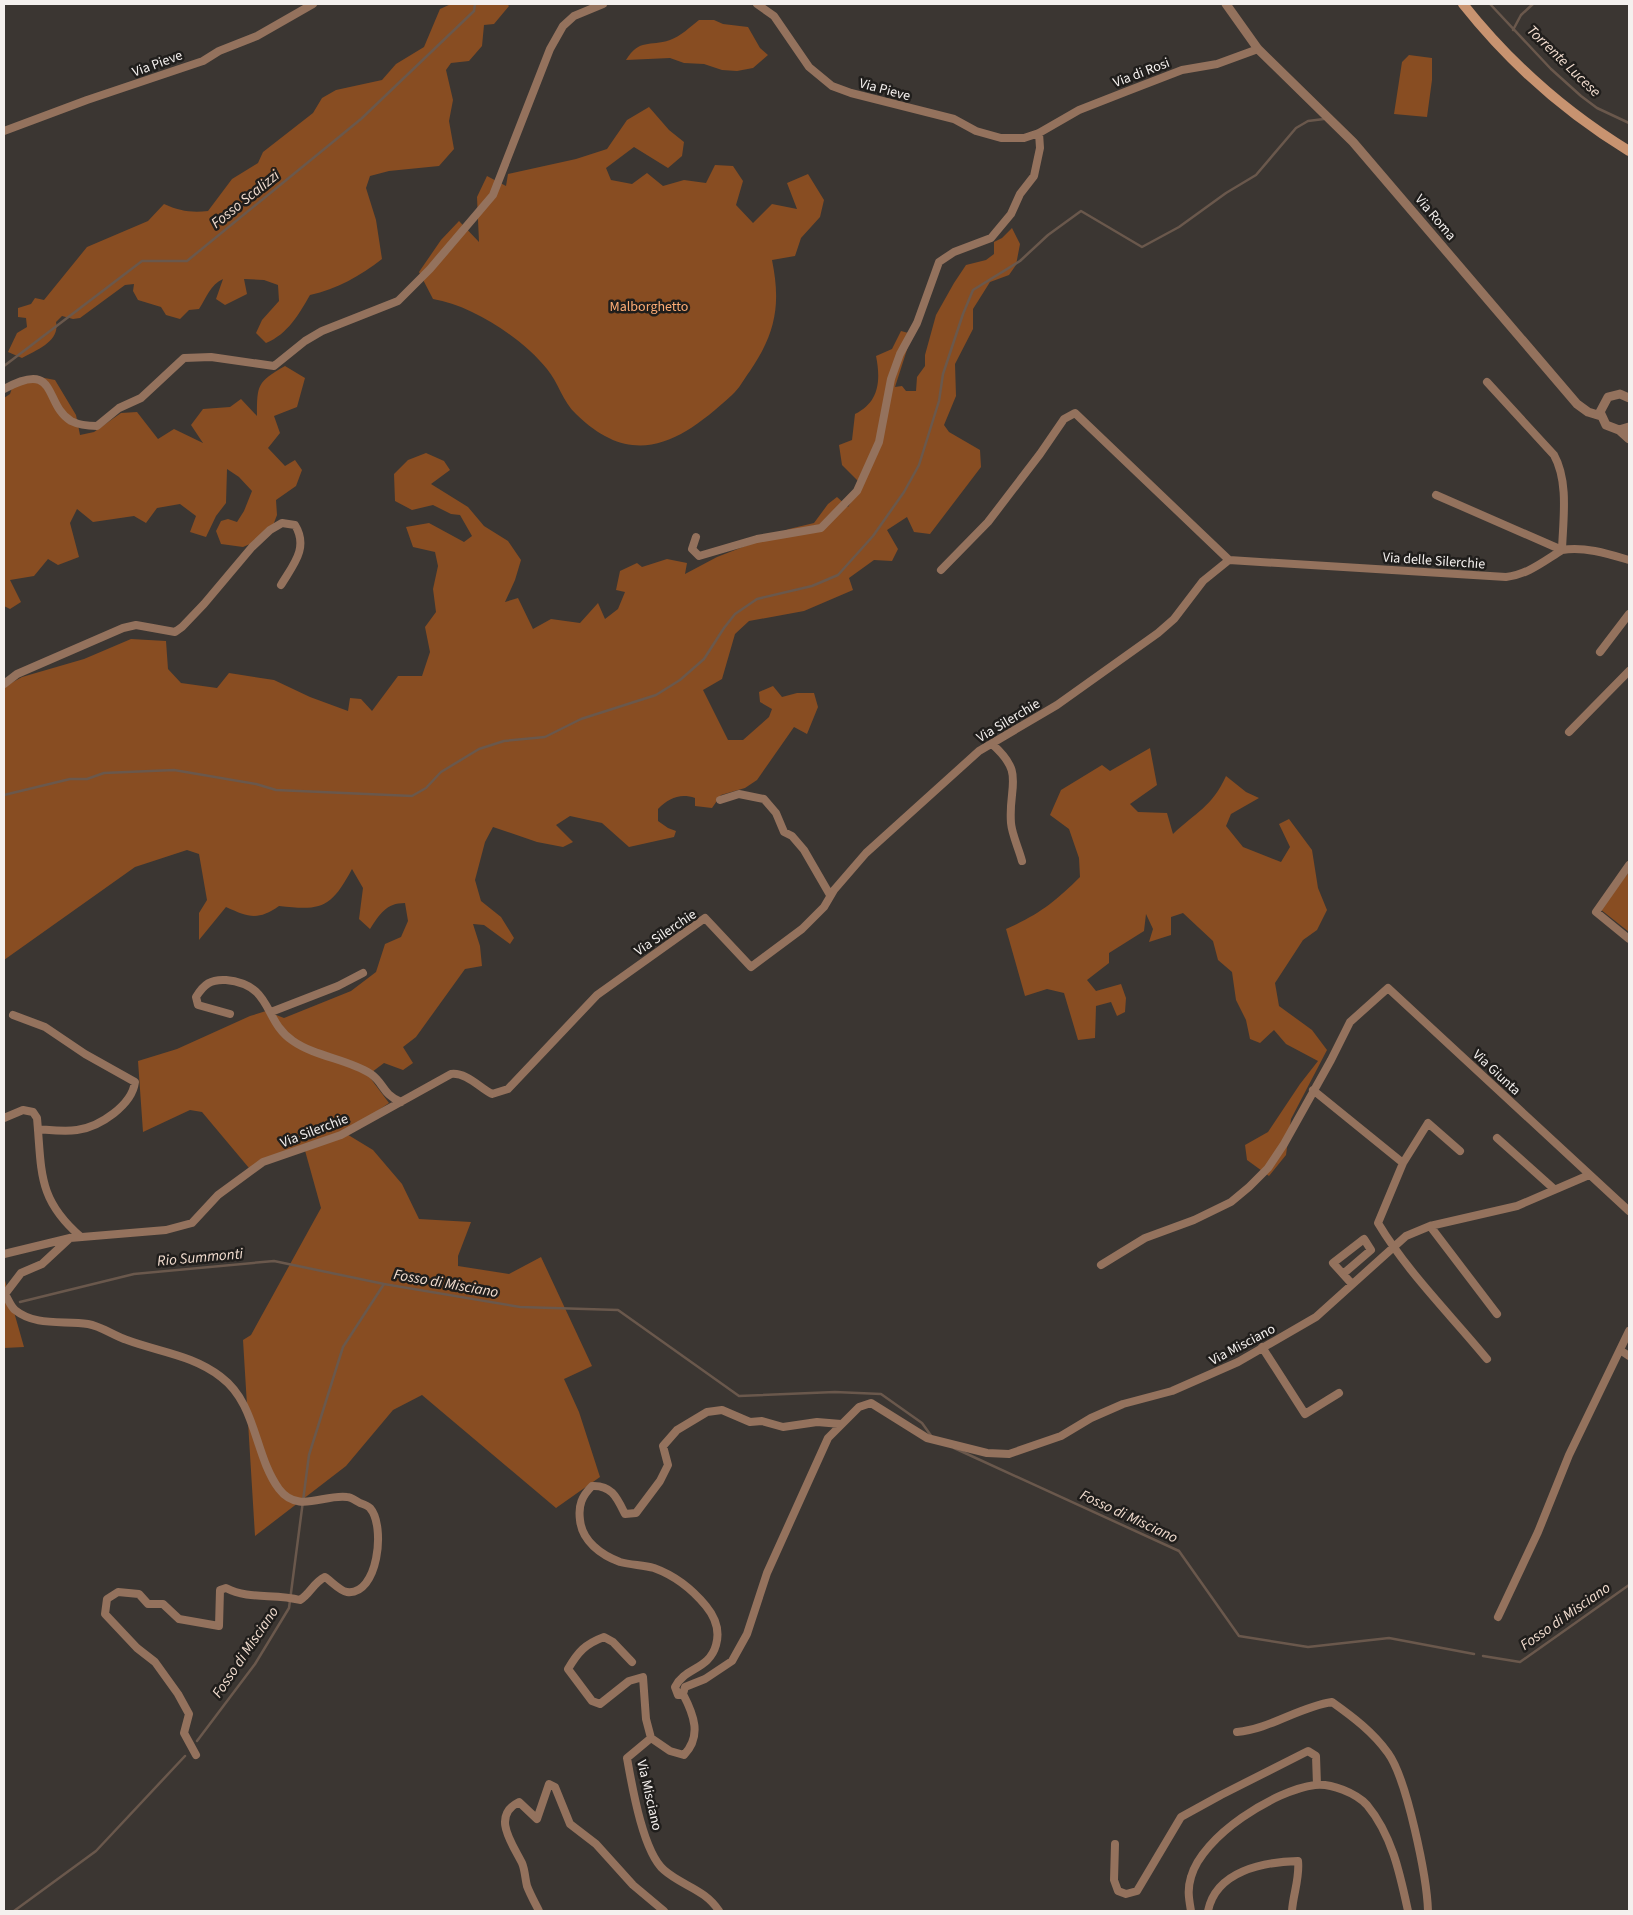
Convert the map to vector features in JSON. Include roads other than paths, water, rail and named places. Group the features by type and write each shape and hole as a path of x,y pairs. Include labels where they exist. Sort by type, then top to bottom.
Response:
{"main road":[{"path":"1463,4 1492,40 1531,78 1601,134 1629,151"}],"street":[{"name":"Via Pieve","path":"4,131 87,100 203,61 218,51 258,36 313,4"},
{"path":"4,389 31,378 42,382 69,420 83,426 97,426 119,408 141,398 184,358 211,357 274,366 322,331 398,301 430,269 493,195 550,49 564,26 574,16 603,4"},
{"name":"Via Pieve","path":"757,4 774,16 808,67 832,86 851,93 954,119 976,131 1001,138 1024,138 1038,133"},
{"name":"Via Roma","path":"1226,4 1258,49 1353,142 1577,404 1588,412 1601,416 1608,427 1629,434"},
{"name":"Via di Rosi","path":"1038,133 1080,110 1182,70 1217,64 1258,49"},
{"path":"696,538 692,550 699,556 757,539 821,528 857,491 879,442 892,379 900,354 917,324 939,262 962,248 991,238 1011,214 1020,194 1034,176 1040,148 1038,133"},
{"path":"1487,382 1554,455 1559,464 1563,493 1562,550"},
{"path":"1588,412 1601,407 1608,397 1613,395 1620,394 1629,398"},
{"path":"1601,407 1601,416"},
{"path":"941,570 988,522 1064,419 1075,414 1229,560"},
{"path":"1436,495 1562,550 1606,553 1629,560"},
{"path":"4,684 17,674 123,628 136,625 175,632 198,610 252,547 270,530 282,524 296,525 301,534 302,550 281,585"},
{"name":"Via delle Silerchie","path":"1229,560 1506,578 1528,572 1562,550"},
{"name":"Via Silerchie","path":"70,1238 166,1230 192,1223 218,1195 263,1162 341,1135 451,1074 458,1073 492,1094 508,1089 597,995 705,918 751,967 802,929 824,907 830,894 880,838 979,751 1057,705 1158,633 1174,619 1203,581 1229,560"},
{"path":"1600,652 1629,614"},
{"path":"1569,732 1629,671"},
{"path":"992,744 1011,762 1014,784 1011,826 1022,861"},
{"path":"720,800 739,794 764,799 776,813 784,832 792,836 804,850 830,894"},
{"path":"1629,866 1596,912 1629,939"},
{"path":"271,1012 349,982 363,973"},
{"path":"230,1014 198,1004 196,997 202,986 213,980 246,984 257,991 282,1032 294,1042 372,1075 388,1097 401,1102"},
{"name":"Via Giunta","path":"1314,1090 1350,1022 1388,988 1589,1175"},
{"path":"13,1015 45,1027 85,1054 135,1082 129,1099 106,1118 91,1126 79,1130 38,1129"},
{"path":"1101,1265 1145,1238 1194,1220 1231,1202 1268,1168 1314,1090 1403,1163"},
{"path":"4,1118 24,1110 33,1112 38,1129 41,1169 49,1200 60,1218 81,1237"},
{"path":"1460,1151 1428,1123 1403,1163 1378,1223 1392,1246 1487,1359"},
{"path":"1497,1138 1554,1189"},
{"path":"1589,1175 1629,1211"},
{"name":"Via Misciano","path":"718,1911 709,1899 696,1888 663,1870 653,1857 638,1813 627,1758 651,1738 670,1751 684,1755 692,1747 696,1729 693,1713 683,1694 685,1687 706,1679 732,1661 747,1634 767,1573 828,1438 859,1407 871,1403 927,1438 987,1453 1009,1454 1061,1436 1091,1418 1123,1404 1172,1391 1238,1362 1316,1317 1392,1246 1406,1236 1430,1226 1517,1206 1589,1175"},
{"path":"1430,1226 1497,1314"},
{"path":"4,1254 70,1238"},
{"path":"70,1238 42,1264 21,1273 5,1294 14,1310 38,1320 89,1324 141,1345 186,1356 221,1377 237,1393 248,1414 269,1474 281,1492 297,1502 347,1496 370,1507 377,1520 378,1550 367,1584 357,1591 345,1592 325,1577 320,1580 307,1596 300,1600 286,1596 247,1596 226,1588 220,1590 219,1626 179,1619 163,1604 148,1604 139,1594 118,1592 107,1599 105,1614 137,1648 155,1662 178,1694 189,1714 184,1733 196,1755"},
{"path":"1343,1274 1371,1250 1364,1239 1333,1263 1352,1284"},
{"path":"1498,1617 1538,1532 1569,1454 1629,1331"},
{"path":"1262,1347 1305,1414 1339,1393"},
{"path":"1620,1350 1629,1356"},
{"name":"Via Misciano","path":"683,1694 678,1695 675,1687 679,1679 704,1666 716,1646 718,1628 714,1619 704,1604 686,1586 653,1568 620,1561 594,1548 580,1524 580,1502 584,1494 592,1486 603,1486 614,1493 625,1514 636,1512 660,1481 668,1465 663,1446 677,1430 707,1412 722,1410 750,1422 762,1421 783,1427 817,1422 841,1424"},
{"path":"632,1662 613,1642 604,1637 588,1643 575,1657 568,1669 592,1701 600,1704 629,1681 643,1678 646,1719 651,1738"},
{"path":"1237,1732 1251,1730 1304,1709 1332,1702 1362,1724 1389,1755 1399,1773 1420,1860 1428,1911"},
{"path":"1115,1844 1114,1880 1118,1891 1126,1894 1137,1890 1180,1818 1221,1794 1308,1752 1316,1756 1317,1785"},
{"path":"539,1911 528,1886 523,1864 507,1836 505,1819 512,1806 520,1802 537,1819 549,1784 555,1787 570,1824 596,1844 633,1885 664,1911"},
{"path":"1191,1911 1188,1894 1191,1876 1198,1862 1226,1830 1244,1815 1262,1804 1293,1791 1317,1785 1346,1791 1366,1804 1383,1828 1396,1861 1408,1911"},
{"path":"1208,1911 1209,1904 1221,1885 1240,1873 1268,1862 1298,1861 1299,1874 1293,1895 1292,1911"}],"waterway":[{"name":"Fosso Scalizzi","path":"4,366 142,261 187,261 361,119 474,11 475,4"},
{"name":"Torrente Lucese","path":"1490,4 1551,69 1581,96 1597,108 1629,123"},
{"path":"1513,30 1521,15 1533,4"},
{"path":"4,795 70,779 87,779 104,773 174,770 256,784 276,790 412,796 426,788 441,772 479,749 504,741 545,737 581,719 656,695 680,680 704,659 735,614 757,599 812,586 838,575 873,536 904,492 919,465 939,401 943,374 973,290 1020,261 1048,235 1081,211 1142,247 1179,227 1226,193 1256,175 1296,128 1308,121 1324,119"},
{"name":"Rio Summonti","path":"20,1302 134,1274 274,1261 384,1284"},
{"name":"Fosso di Misciano","path":"197,1741 255,1664 289,1608 309,1455 343,1347 384,1284 520,1307 618,1310 739,1396 835,1392 881,1394 922,1423 932,1437"},
{"name":"Fosso di Misciano","path":"954,1448 1179,1551 1239,1636 1308,1647 1389,1638 1474,1654"},
{"name":"Fosso di Misciano","path":"1483,1656 1520,1662 1629,1585"},
{"name":"Fosso di Misciano","path":"14,1911 96,1851 185,1756"}],"park label":[{"name":"Malborghetto","path":"649,306"}]}
